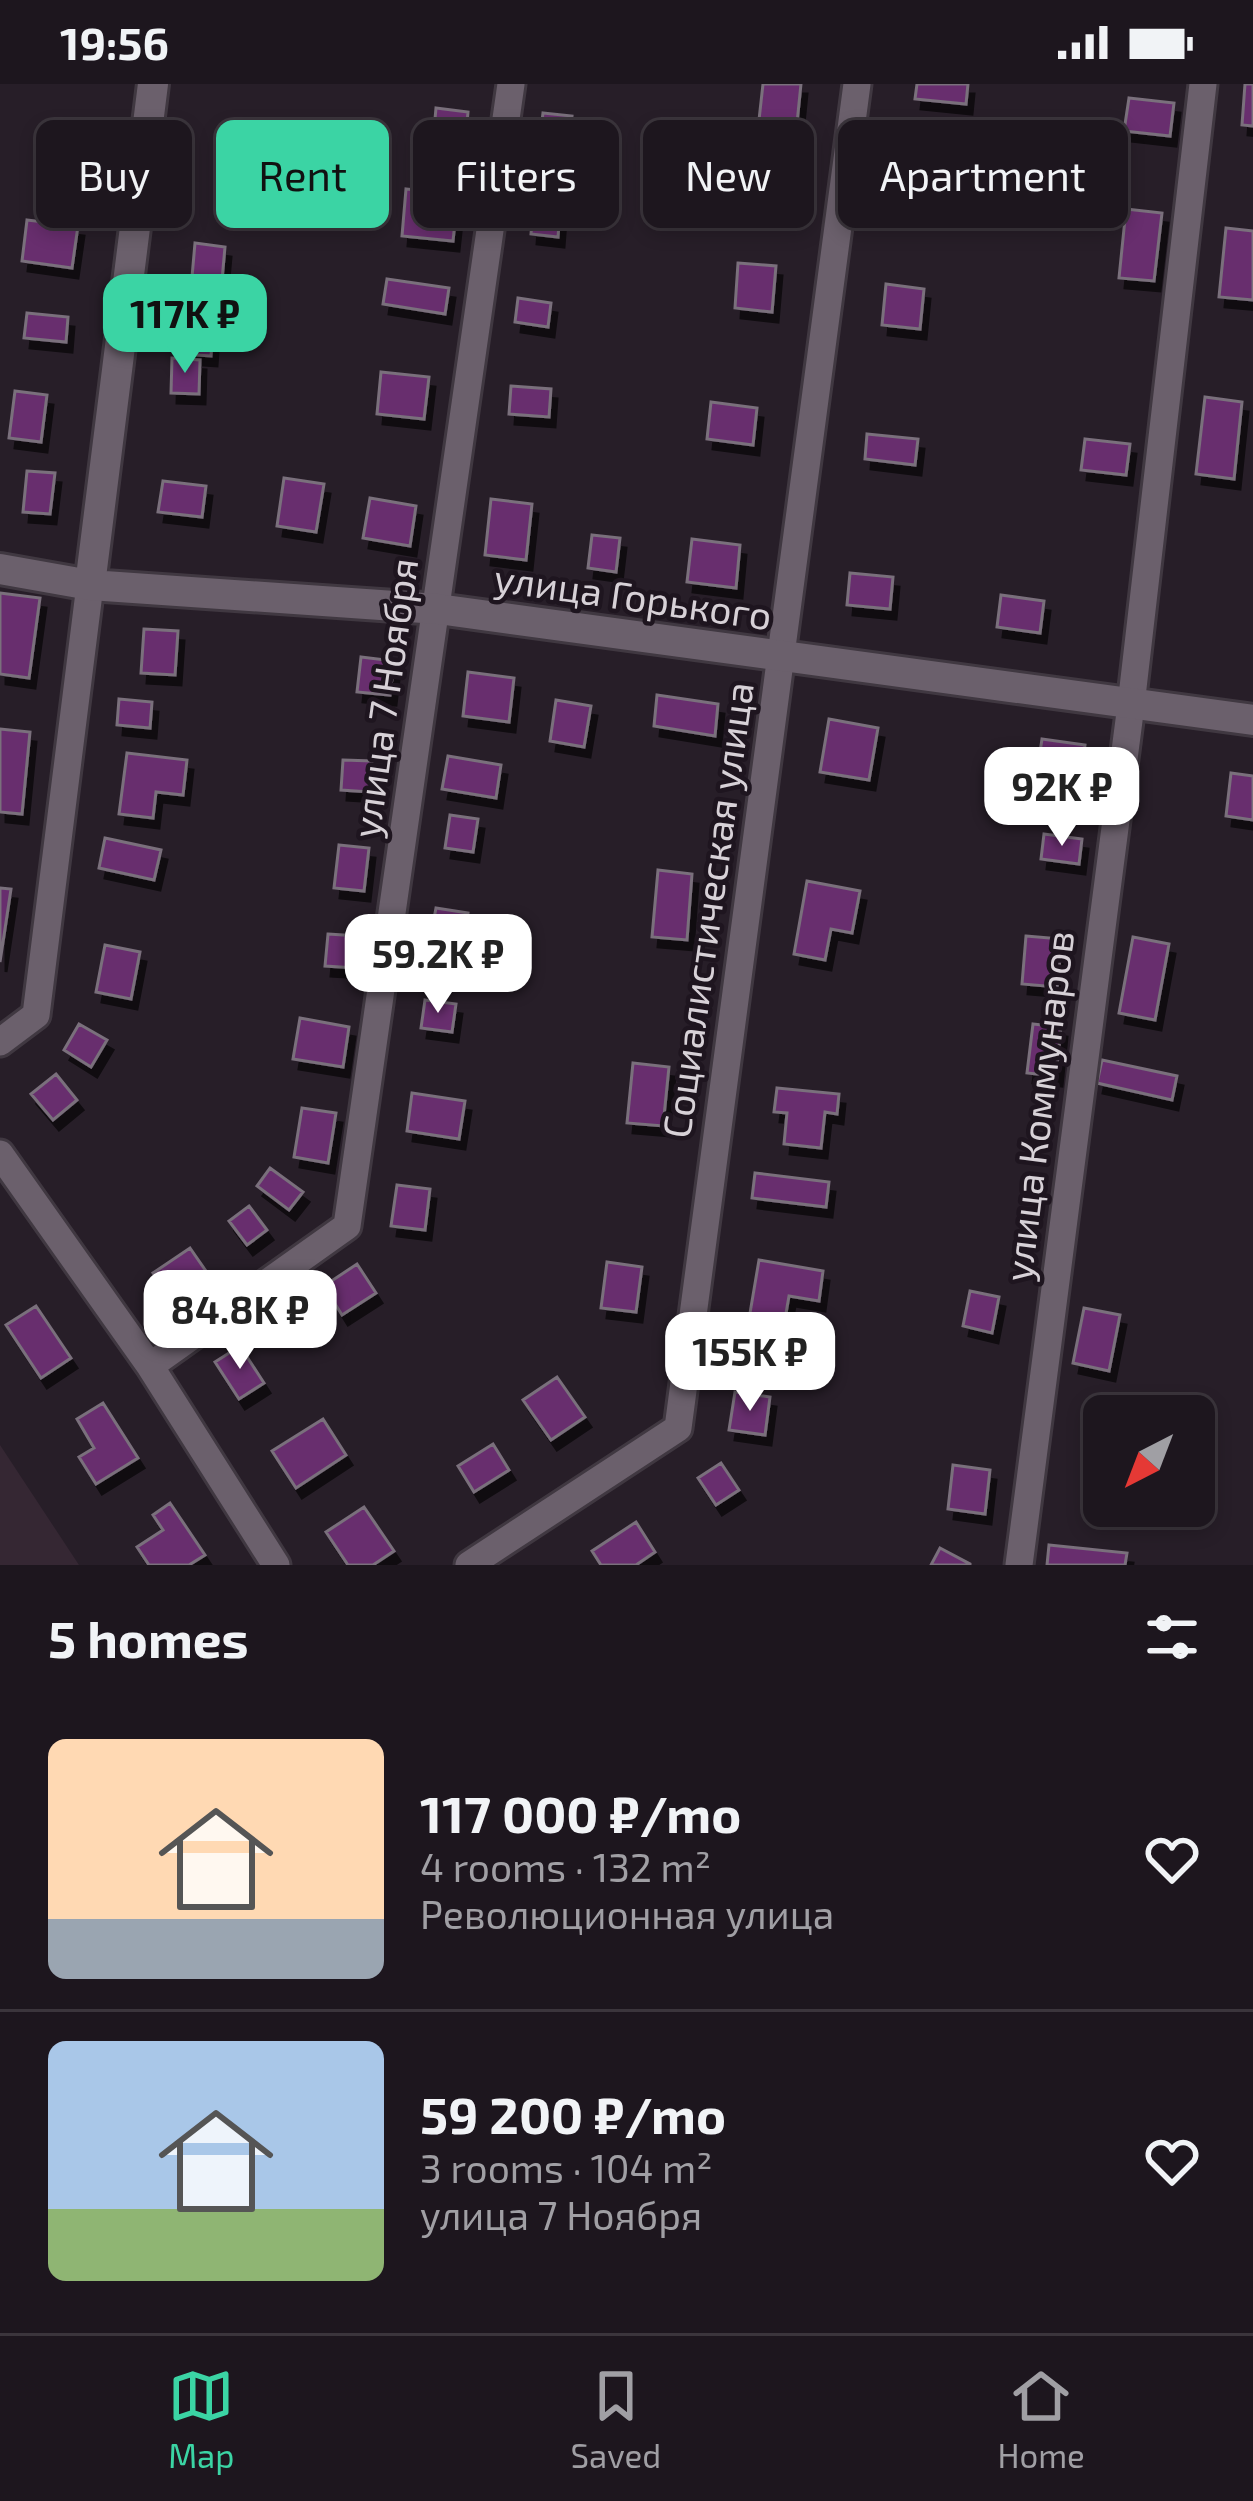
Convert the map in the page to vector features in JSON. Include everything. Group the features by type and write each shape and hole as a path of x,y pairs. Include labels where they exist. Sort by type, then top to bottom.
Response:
{"street":[{"path":"0,1042 36,1015 153,84"},
{"name":"улица 7 Ноября","path":"149,1366 347,1226 511,84"},
{"name":"Социалистическая улица","path":"469,1565 678,1428 857,84"},
{"name":"улица Коммунаров","path":"1019,1565 1131,705 1203,84"},
{"name":"улица Горького","path":"0,569 90,585 438,609 1253,720"},
{"path":"0,1154 149,1366 276,1565"}],"shaded area":[{"path":"0,1445 79,1565 0,1565"}],"building":[{"path":"763,84 801,84 797,120 759,120"},
{"path":"917,84 968,84 966,104 915,99"},
{"path":"1245,84 1253,84 1253,126 1242,125"},
{"path":"1129,98 1174,103 1170,136 1128,131"},
{"path":"436,108 468,112 467,120 435,120"},
{"path":"543,113 572,116 572,120 542,120"},
{"path":"406,189 413,190 413,228 454,228 453,241 402,236"},
{"path":"1128,209 1162,213 1154,281 1119,278"},
{"path":"27,220 36,221 36,228 78,228 72,268 22,261"},
{"path":"531,228 559,228 558,237 531,234"},
{"path":"1226,228 1253,231 1253,300 1219,297"},
{"path":"195,243 225,247 222,280 192,277"},
{"path":"738,263 776,266 772,312 735,308"},
{"path":"387,279 449,288 445,314 383,304"},
{"path":"886,284 924,289 920,329 882,325"},
{"path":"518,298 551,303 548,327 515,322"},
{"path":"27,313 68,317 66,342 24,338"},
{"path":"184,326 213,328 211,356 182,354"},
{"path":"172,358 200,360 199,394 171,393"},
{"path":"381,372 429,377 424,419 377,414"},
{"path":"511,386 551,389 549,417 509,414"},
{"path":"15,391 47,395 41,442 9,438"},
{"path":"1205,397 1242,402 1234,479 1196,474"},
{"path":"711,402 757,408 753,445 707,439"},
{"path":"867,434 918,439 915,465 865,459"},
{"path":"1085,439 1130,444 1126,475 1081,470"},
{"path":"27,471 55,473 50,514 23,512"},
{"path":"284,478 324,484 316,532 277,526"},
{"path":"163,481 206,486 202,517 158,512"},
{"path":"370,498 416,506 410,546 363,538"},
{"path":"491,499 532,504 526,560 485,555"},
{"path":"592,535 620,538 616,572 588,568"},
{"path":"692,539 740,545 736,588 687,582"},
{"path":"850,573 893,577 890,609 847,605"},
{"path":"0,593 40,598 29,678 0,674"},
{"path":"1001,595 1044,601 1040,633 997,627"},
{"path":"144,629 178,631 175,675 141,673"},
{"path":"361,657 394,661 390,695 357,692"},
{"path":"468,672 514,678 509,722 463,716"},
{"path":"657,695 718,704 715,736 654,726"},
{"path":"119,699 152,702 150,728 117,725"},
{"path":"556,700 591,706 584,747 550,741"},
{"path":"829,719 878,728 869,780 820,772"},
{"path":"0,729 30,732 22,814 0,812"},
{"path":"1042,739 1085,745 1077,804 1033,798"},
{"path":"127,753 187,760 183,795 156,792 153,818 119,814"},
{"path":"448,756 501,765 496,798 442,789"},
{"path":"343,760 372,761 370,792 341,790"},
{"path":"1231,773 1253,776 1253,820 1226,816"},
{"path":"450,815 478,819 473,852 445,848"},
{"path":"1044,834 1082,839 1079,864 1041,859"},
{"path":"105,838 161,850 154,880 99,868"},
{"path":"339,845 369,848 364,891 334,888"},
{"path":"658,870 692,874 687,940 652,937"},
{"path":"807,881 860,891 852,933 831,929 825,960 794,954"},
{"path":"0,888 11,889 0,962"},
{"path":"436,908 468,913 464,940 431,934"},
{"path":"328,934 358,936 356,968 325,966"},
{"path":"1026,936 1062,939 1057,987 1022,984"},
{"path":"1133,937 1169,944 1155,1020 1119,1013"},
{"path":"105,945 140,952 131,999 96,992"},
{"path":"425,1000 456,1004 452,1032 421,1028"},
{"path":"300,1018 349,1027 343,1067 293,1059"},
{"path":"79,1024 107,1040 91,1067 64,1050"},
{"path":"1033,1024 1061,1027 1056,1076 1027,1073"},
{"path":"1102,1060 1177,1076 1172,1100 1097,1083"},
{"path":"633,1063 669,1067 663,1126 627,1123"},
{"path":"56,1074 77,1100 53,1120 31,1094"},
{"path":"777,1088 839,1094 837,1114 825,1112 821,1148 784,1144 787,1113 774,1112"},
{"path":"412,1093 465,1101 459,1139 407,1131"},
{"path":"302,1108 336,1113 328,1163 294,1157"},
{"path":"270,1168 303,1192 289,1210 257,1186"},
{"path":"755,1173 829,1182 826,1207 752,1198"},
{"path":"397,1185 430,1189 425,1230 391,1226"},
{"path":"249,1206 267,1230 247,1245 229,1221"},
{"path":"190,1248 208,1274 171,1300 153,1273"},
{"path":"759,1260 823,1271 819,1301 789,1296 784,1325 749,1319"},
{"path":"607,1262 642,1267 636,1312 601,1308"},
{"path":"357,1264 376,1293 342,1315 324,1286"},
{"path":"970,1291 999,1297 992,1333 963,1326"},
{"path":"36,1306 71,1358 41,1378 6,1325"},
{"path":"1084,1308 1120,1315 1109,1371 1073,1363"},
{"path":"240,1346 264,1383 239,1399 215,1362"},
{"path":"557,1377 585,1417 551,1440 523,1400"},
{"path":"735,1392 770,1397 765,1435 729,1430"},
{"path":"103,1403 138,1458 96,1484 79,1457 94,1448 77,1419"},
{"path":"323,1419 346,1455 296,1488 272,1451"},
{"path":"493,1444 509,1470 474,1492 458,1466"},
{"path":"721,1463 739,1490 716,1505 698,1478"},
{"path":"953,1465 990,1470 985,1514 948,1509"},
{"path":"170,1503 205,1555 189,1565 149,1565 137,1547 163,1530 153,1515"},
{"path":"364,1507 394,1551 373,1565 348,1565 326,1532"},
{"path":"636,1522 655,1552 636,1565 601,1565 592,1551"},
{"path":"1049,1545 1127,1553 1125,1565 1047,1565"},
{"path":"940,1548 970,1564 970,1565 931,1565"}]}
